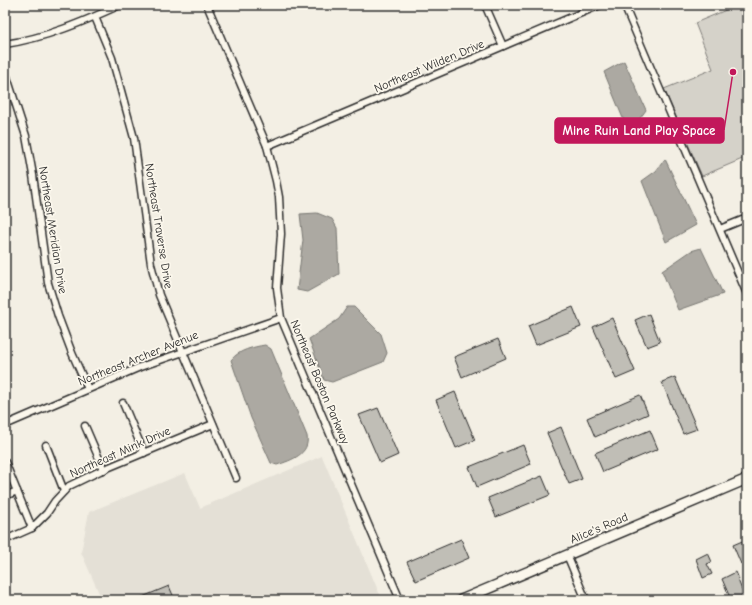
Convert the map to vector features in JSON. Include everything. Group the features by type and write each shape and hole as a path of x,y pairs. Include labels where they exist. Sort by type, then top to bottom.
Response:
{"main road":[{"name":"Alice's Road","path":"461,600 747,479"}],"street":[{"path":"5,44 62,31 120,5"},
{"name":"Northeast Boston Parkway","path":"207,5 267,146 279,197 281,234 277,288 280,318 400,600"},
{"path":"485,5 503,46"},
{"name":"Northeast Wilden Drive","path":"267,146 600,5"},
{"path":"624,5 747,294"},
{"name":"Northeast Traverse Drive","path":"95,17 112,58 134,138 151,264 159,295 236,478"},
{"name":"Northeast Meridian Drive","path":"5,71 26,136 48,283 58,316 88,389"},
{"path":"720,229 747,218"},
{"name":"Northeast Archer Avenue","path":"5,425 140,367 280,318"},
{"path":"123,403 144,453"},
{"name":"Northeast Mink Drive","path":"5,540 32,528 47,513 55,501 69,486 213,424"},
{"path":"85,426 104,470"},
{"path":"46,445 64,491"},
{"path":"5,462 32,528"},
{"path":"5,496 17,491"},
{"path":"567,555 586,600"}],"shaded area":[{"path":"738,5 747,5 747,157 702,176 664,89 713,69 695,23"},
{"path":"624,61 646,110 629,133 604,72"},
{"path":"665,159 696,225 666,242 642,181 656,171"},
{"path":"317,213 332,219 337,228 339,274 307,292 297,290 303,240 300,214"},
{"path":"701,248 723,294 678,310 662,271 691,251"},
{"path":"347,307 354,307 381,334 387,353 383,362 332,382 324,380 309,339 339,319"},
{"path":"265,345 271,349 307,436 306,447 303,452 288,461 277,465 271,463 251,418 231,360 242,351"},
{"path":"322,456 382,600 102,600 81,552 89,512 185,473 200,508"}],"building":[{"path":"573,307 581,327 536,345 528,326"},
{"path":"649,314 660,342 647,347 635,320"},
{"path":"612,318 635,371 616,379 593,327"},
{"path":"498,339 506,358 462,377 454,357"},
{"path":"675,377 697,429 683,434 662,382"},
{"path":"455,392 475,440 456,448 436,400"},
{"path":"640,395 648,414 595,437 587,418"},
{"path":"378,408 398,455 380,463 359,415"},
{"path":"561,427 582,479 569,484 547,433"},
{"path":"650,430 658,449 603,472 595,453"},
{"path":"523,445 531,464 477,487 469,467"},
{"path":"542,476 550,495 496,517 488,498"},
{"path":"461,539 469,558 416,581 407,562"},
{"path":"747,539 747,562 741,564 733,545"},
{"path":"708,553 712,562 707,564 712,574 703,578 696,559"},
{"path":"736,572 746,600 731,600 722,579"},
{"path":"169,586 175,600 135,600"}],"place":[{"name":"Mine Ruin Land Play Space","path":"733,72"}]}
